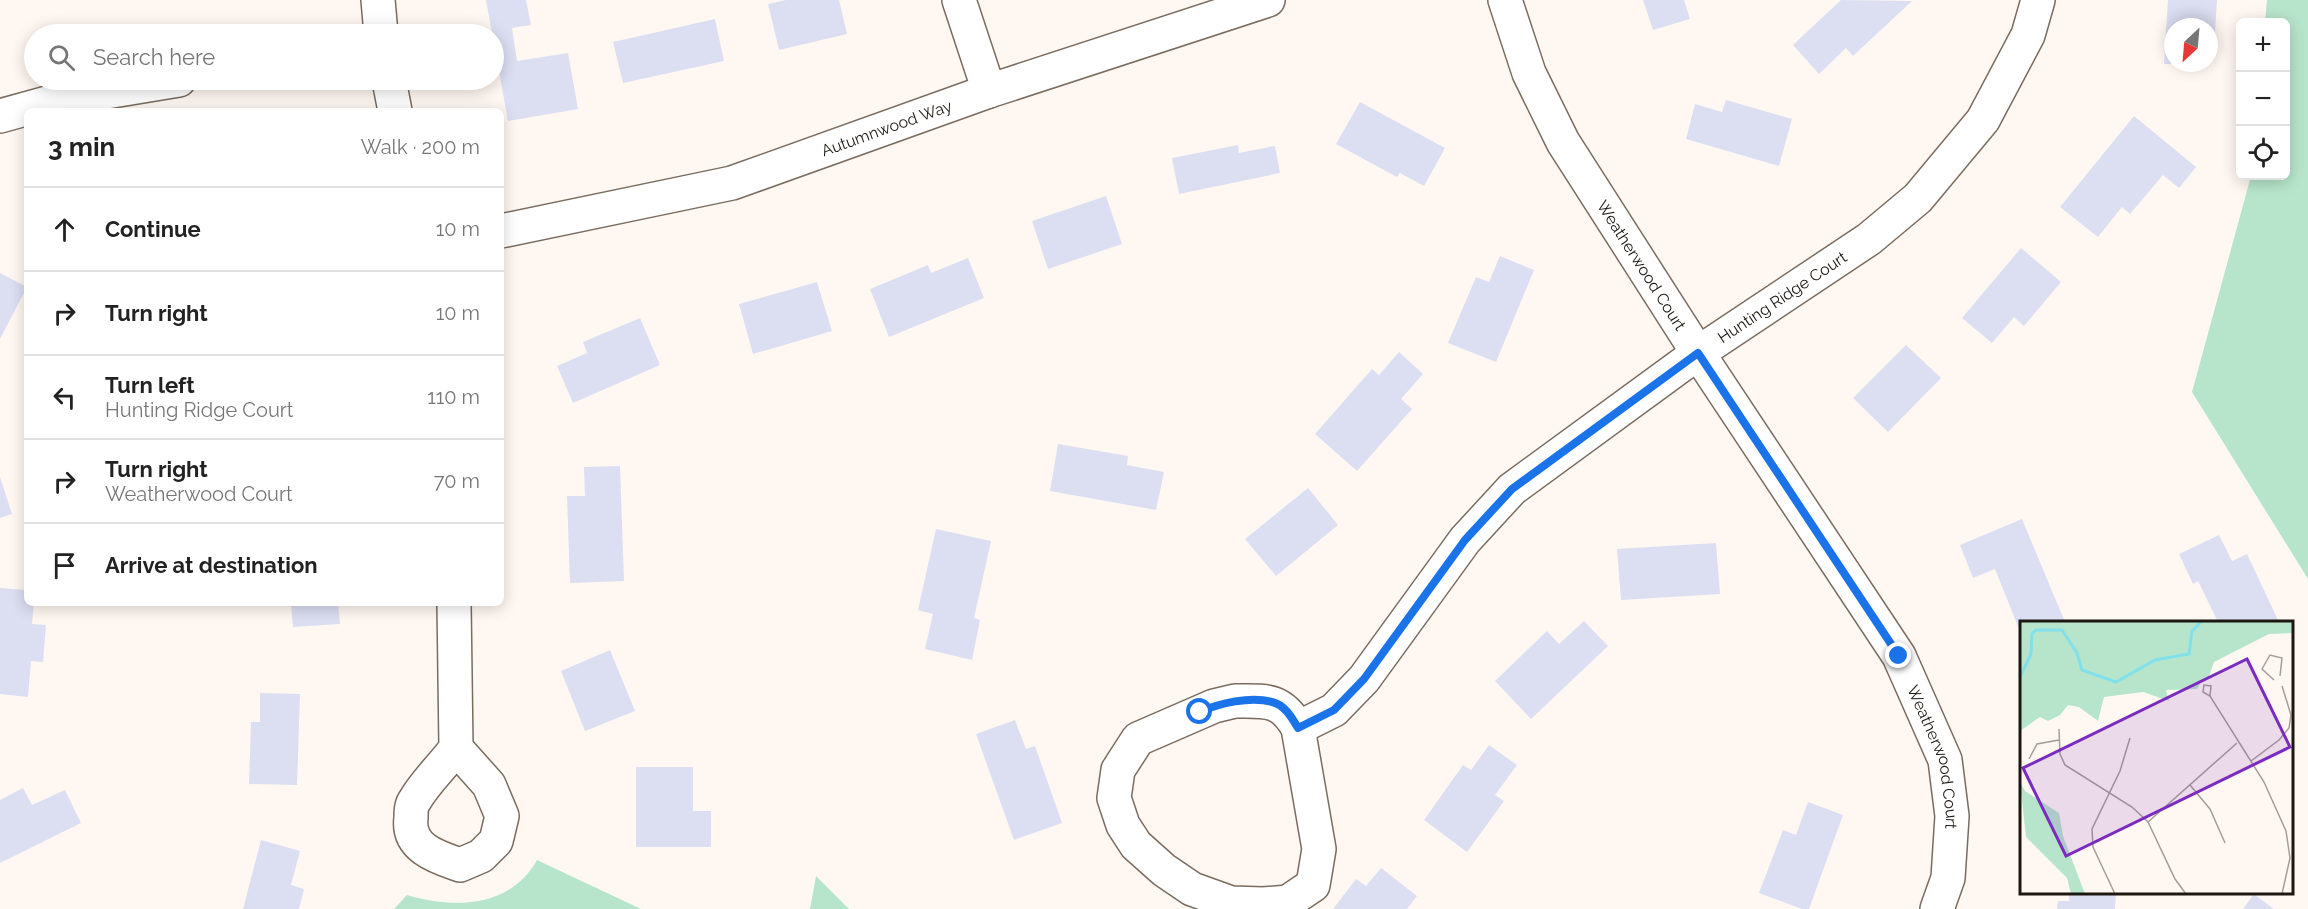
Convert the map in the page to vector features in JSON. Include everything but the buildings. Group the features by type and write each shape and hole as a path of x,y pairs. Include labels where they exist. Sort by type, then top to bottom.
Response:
{"street":[{"path":"378,0 380,24"},
{"path":"959,0 989,91"},
{"name":"Autumnwood Way","path":"504,230 732,183 989,91 1268,0"},
{"name":"Weatherwood Court","path":"1505,0 1529,73 1563,142 1698,353 1899,656 1945,760 1952,816 1948,878 1937,909"},
{"name":"Hunting Ridge Court","path":"1298,728 1334,710 1364,679 1465,540 1512,489 1698,353 1869,239 1918,198 1983,120 2028,34 2037,0"},
{"path":"29,108 58,100 118,90"},
{"path":"391,90 394,108"},
{"path":"0,116 24,109"},
{"path":"454,606 456,748"},
{"path":"1235,701 1273,702 1290,713 1298,728 1319,849 1313,885 1288,902 1231,903 1192,889 1164,870 1136,846 1123,825 1113,798 1118,770 1138,739 1214,706 1235,701"}],"green space":[{"path":"2267,0 2308,0 2308,579 2192,392 2250,180 2290,180 2290,18 2265,18"},
{"path":"537,860 641,909 394,909 407,895 462,903 496,896 512,888 526,876"},
{"path":"816,876 849,909 810,909"}],"route":[{"path":"1200,712 1235,701 1273,702 1290,713 1298,728 1334,710 1364,679 1465,540 1512,489 1698,353 1899,656"}]}
